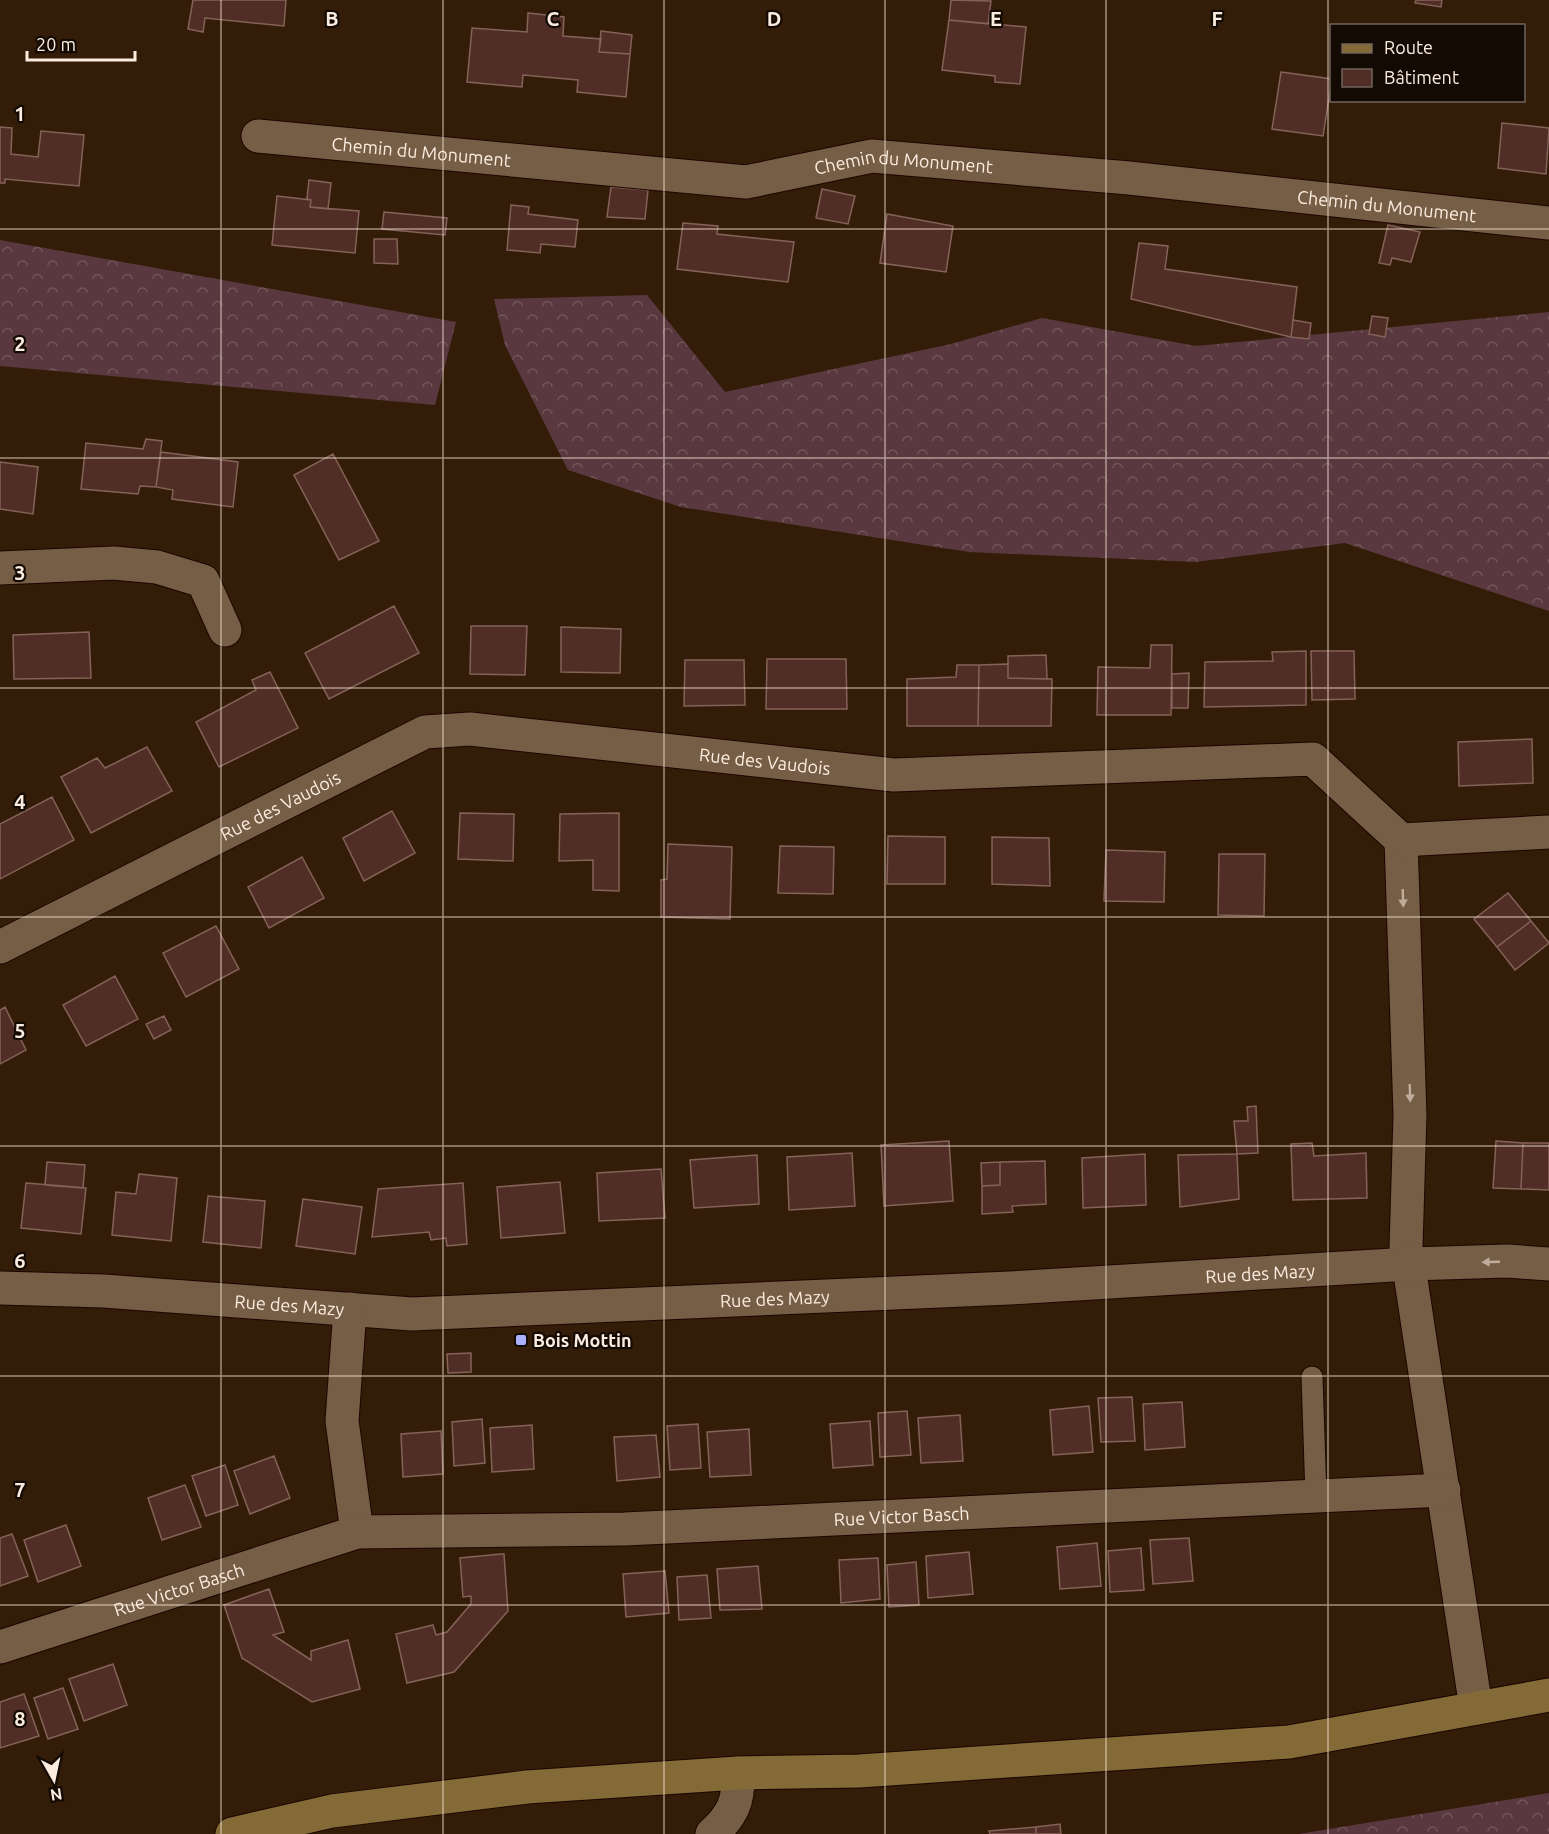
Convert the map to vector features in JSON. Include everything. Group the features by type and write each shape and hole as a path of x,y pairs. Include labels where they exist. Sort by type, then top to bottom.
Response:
{"main road":[{"path":"232,1834 332,1811 527,1787 738,1773 859,1771 1289,1742 1549,1695"}],"street":[{"name":"Chemin du Monument","path":"258,136 746,182 872,156 1129,178 1549,223"},
{"path":"0,568 114,563 157,567 203,581 225,630"},
{"name":"Rue des Vaudois","path":"0,947 425,732 447,730 470,729 894,775 1313,759 1401,840"},
{"path":"1476,1708 1406,1248 1410,1115 1401,840 1549,832"},
{"name":"Rue des Mazy","path":"0,1288 104,1291 424,1313 1010,1288 1410,1264 1507,1261 1549,1264"},
{"path":"350,1309 342,1421 357,1532"},
{"name":"Rue Victor Basch","path":"0,1647 357,1532 625,1529 1444,1490"},
{"path":"712,1834 729,1818 736,1804 739,1796 738,1773"}],"lane":[{"path":"1312,1377 1316,1496"}],"green space":[{"path":"0,240 456,322 435,405 0,366"},
{"path":"647,295 725,392 951,344 1042,318 1196,346 1549,312 1549,611 1345,543 1195,562 969,552 681,507 568,470 505,345 494,299"},
{"path":"1549,1793 1549,1834 1299,1834"}],"building":[{"path":"193,0 286,0 284,26 205,18 203,32 188,29"},
{"path":"951,0 991,1 988,24 949,20"},
{"path":"1416,0 1442,0 1441,7 1415,3"},
{"path":"528,13 564,17 563,36 601,39 599,52 630,54 626,97 577,92 578,80 523,75 522,87 467,82 472,28 527,32"},
{"path":"949,20 1026,27 1020,84 995,82 995,76 942,70"},
{"path":"601,31 632,35 630,54 599,52"},
{"path":"1281,72 1330,79 1323,136 1272,129"},
{"path":"1502,123 1549,128 1546,174 1498,168"},
{"path":"0,127 12,128 11,154 38,157 41,131 84,135 79,186 5,179 5,183 0,183"},
{"path":"309,180 331,183 328,209 310,207 311,200 307,199"},
{"path":"611,187 648,190 645,219 607,217"},
{"path":"822,189 855,196 848,224 816,218"},
{"path":"277,196 311,200 310,207 359,211 355,253 272,245"},
{"path":"511,205 529,207 528,214 578,220 575,247 541,244 540,253 507,250"},
{"path":"384,212 447,218 445,235 382,229"},
{"path":"887,214 953,226 946,272 880,263"},
{"path":"683,223 718,226 717,234 794,242 788,282 677,269"},
{"path":"1388,225 1420,232 1411,262 1392,258 1390,265 1379,263"},
{"path":"374,239 397,239 398,264 374,263"},
{"path":"1139,243 1168,246 1165,269 1297,287 1291,337 1131,299"},
{"path":"1372,316 1388,318 1385,337 1369,334"},
{"path":"1293,320 1311,323 1309,339 1291,337"},
{"path":"146,439 162,441 156,487 140,486 138,494 81,489 86,443 143,449"},
{"path":"161,452 238,462 233,507 172,499 173,490 156,487"},
{"path":"333,454 379,541 339,560 294,475"},
{"path":"0,462 38,467 33,514 0,509"},
{"path":"394,606 419,653 329,699 305,653"},
{"path":"471,626 527,626 525,675 470,674"},
{"path":"561,627 621,629 620,673 561,672"},
{"path":"89,632 91,678 14,679 13,635"},
{"path":"1151,645 1172,645 1171,715 1097,715 1098,667 1150,668"},
{"path":"1306,651 1306,705 1204,707 1205,662 1273,661 1272,652"},
{"path":"1311,651 1354,651 1355,699 1312,700"},
{"path":"1046,655 1047,679 1008,678 1008,656"},
{"path":"767,659 846,659 847,709 766,709"},
{"path":"685,660 744,660 745,705 684,706"},
{"path":"1008,664 1008,678 1052,679 1051,726 978,726 979,665"},
{"path":"957,665 979,665 978,726 907,726 907,679 956,677"},
{"path":"270,672 298,728 219,767 196,722 256,690 252,680"},
{"path":"1189,673 1188,708 1172,708 1172,674"},
{"path":"1532,739 1533,783 1459,786 1458,742"},
{"path":"147,747 172,791 91,833 61,777 97,758 105,768"},
{"path":"52,797 74,840 0,879 0,824"},
{"path":"392,811 415,853 364,881 343,838"},
{"path":"460,813 514,814 513,861 458,859"},
{"path":"619,813 619,891 593,890 593,860 559,861 560,814"},
{"path":"888,836 945,837 945,884 887,884"},
{"path":"992,837 1049,838 1050,886 992,884"},
{"path":"668,844 732,847 730,919 661,917 661,880 667,879"},
{"path":"780,846 834,847 833,894 778,893"},
{"path":"1106,850 1165,852 1164,902 1104,901"},
{"path":"1219,854 1265,854 1264,916 1218,915"},
{"path":"302,857 324,898 269,928 248,887"},
{"path":"1508,893 1531,921 1497,947 1474,919"},
{"path":"1531,921 1549,943 1515,970 1497,947"},
{"path":"216,926 239,969 186,997 163,953"},
{"path":"115,976 138,1019 86,1046 63,1005"},
{"path":"5,1007 26,1050 0,1064 0,1010"},
{"path":"164,1016 171,1030 154,1039 146,1024"},
{"path":"1256,1106 1258,1153 1237,1154 1234,1121 1248,1121 1247,1107"},
{"path":"949,1141 953,1201 884,1206 881,1145"},
{"path":"1496,1141 1523,1143 1521,1189 1493,1188"},
{"path":"1312,1143 1314,1156 1366,1153 1367,1198 1293,1200 1291,1144"},
{"path":"1523,1143 1549,1143 1549,1190 1521,1189"},
{"path":"852,1153 855,1206 789,1210 787,1157"},
{"path":"1145,1154 1146,1205 1083,1208 1082,1158"},
{"path":"1237,1154 1239,1199 1180,1207 1178,1155"},
{"path":"757,1155 759,1204 694,1208 690,1160"},
{"path":"1045,1161 1046,1204 1012,1206 1013,1212 982,1214 982,1186 1000,1185 1000,1162"},
{"path":"47,1162 85,1165 83,1188 45,1185"},
{"path":"1000,1162 1000,1185 982,1186 981,1163"},
{"path":"661,1169 665,1218 599,1221 597,1173"},
{"path":"139,1174 177,1178 171,1241 112,1235 116,1192 136,1194"},
{"path":"560,1182 565,1233 501,1238 497,1187"},
{"path":"26,1183 86,1188 81,1234 21,1228"},
{"path":"463,1183 467,1244 447,1246 446,1238 431,1240 429,1232 372,1237 378,1189"},
{"path":"208,1196 265,1201 261,1248 203,1242"},
{"path":"303,1199 362,1207 355,1254 296,1246"},
{"path":"471,1353 471,1372 448,1373 447,1354"},
{"path":"1132,1397 1135,1441 1101,1442 1098,1398"},
{"path":"1182,1402 1185,1447 1145,1450 1143,1404"},
{"path":"1089,1406 1093,1452 1053,1455 1050,1410"},
{"path":"907,1411 911,1455 880,1457 878,1413"},
{"path":"960,1415 963,1461 921,1463 918,1418"},
{"path":"482,1419 485,1463 454,1466 452,1422"},
{"path":"870,1421 873,1465 833,1468 830,1424"},
{"path":"698,1424 701,1468 670,1470 667,1426"},
{"path":"532,1425 534,1469 492,1472 490,1428"},
{"path":"749,1429 751,1475 710,1477 707,1432"},
{"path":"441,1431 443,1474 403,1477 401,1434"},
{"path":"656,1435 660,1477 617,1481 614,1437"},
{"path":"274,1456 290,1498 250,1514 234,1471"},
{"path":"225,1465 238,1505 206,1516 192,1476"},
{"path":"185,1485 201,1527 162,1540 148,1498"},
{"path":"66,1525 81,1566 38,1582 24,1540"},
{"path":"12,1534 28,1576 0,1586 0,1538"},
{"path":"1189,1538 1193,1581 1153,1584 1150,1540"},
{"path":"1097,1543 1101,1586 1060,1589 1057,1547"},
{"path":"1141,1548 1144,1590 1110,1592 1108,1551"},
{"path":"969,1552 973,1594 928,1598 926,1556"},
{"path":"504,1554 508,1611 454,1672 407,1683 396,1634 433,1625 436,1635 447,1632 471,1604 471,1596 463,1597 460,1558"},
{"path":"878,1558 880,1599 841,1603 839,1560"},
{"path":"916,1562 919,1605 889,1607 887,1565"},
{"path":"758,1566 762,1609 720,1610 717,1569"},
{"path":"665,1571 669,1613 626,1617 623,1574"},
{"path":"707,1575 711,1618 679,1620 677,1577"},
{"path":"269,1589 284,1632 273,1635 311,1660 311,1651 348,1640 360,1689 312,1702 242,1658 224,1605"},
{"path":"113,1664 127,1705 84,1721 69,1679"},
{"path":"63,1688 78,1729 48,1739 34,1698"},
{"path":"24,1694 39,1736 0,1748 0,1702"},
{"path":"1060,1824 1061,1834 1036,1834 1036,1827"},
{"path":"1036,1827 1036,1834 990,1834 989,1831"}],"place":[{"name":"Bois Mottin","path":"521,1340"}]}
